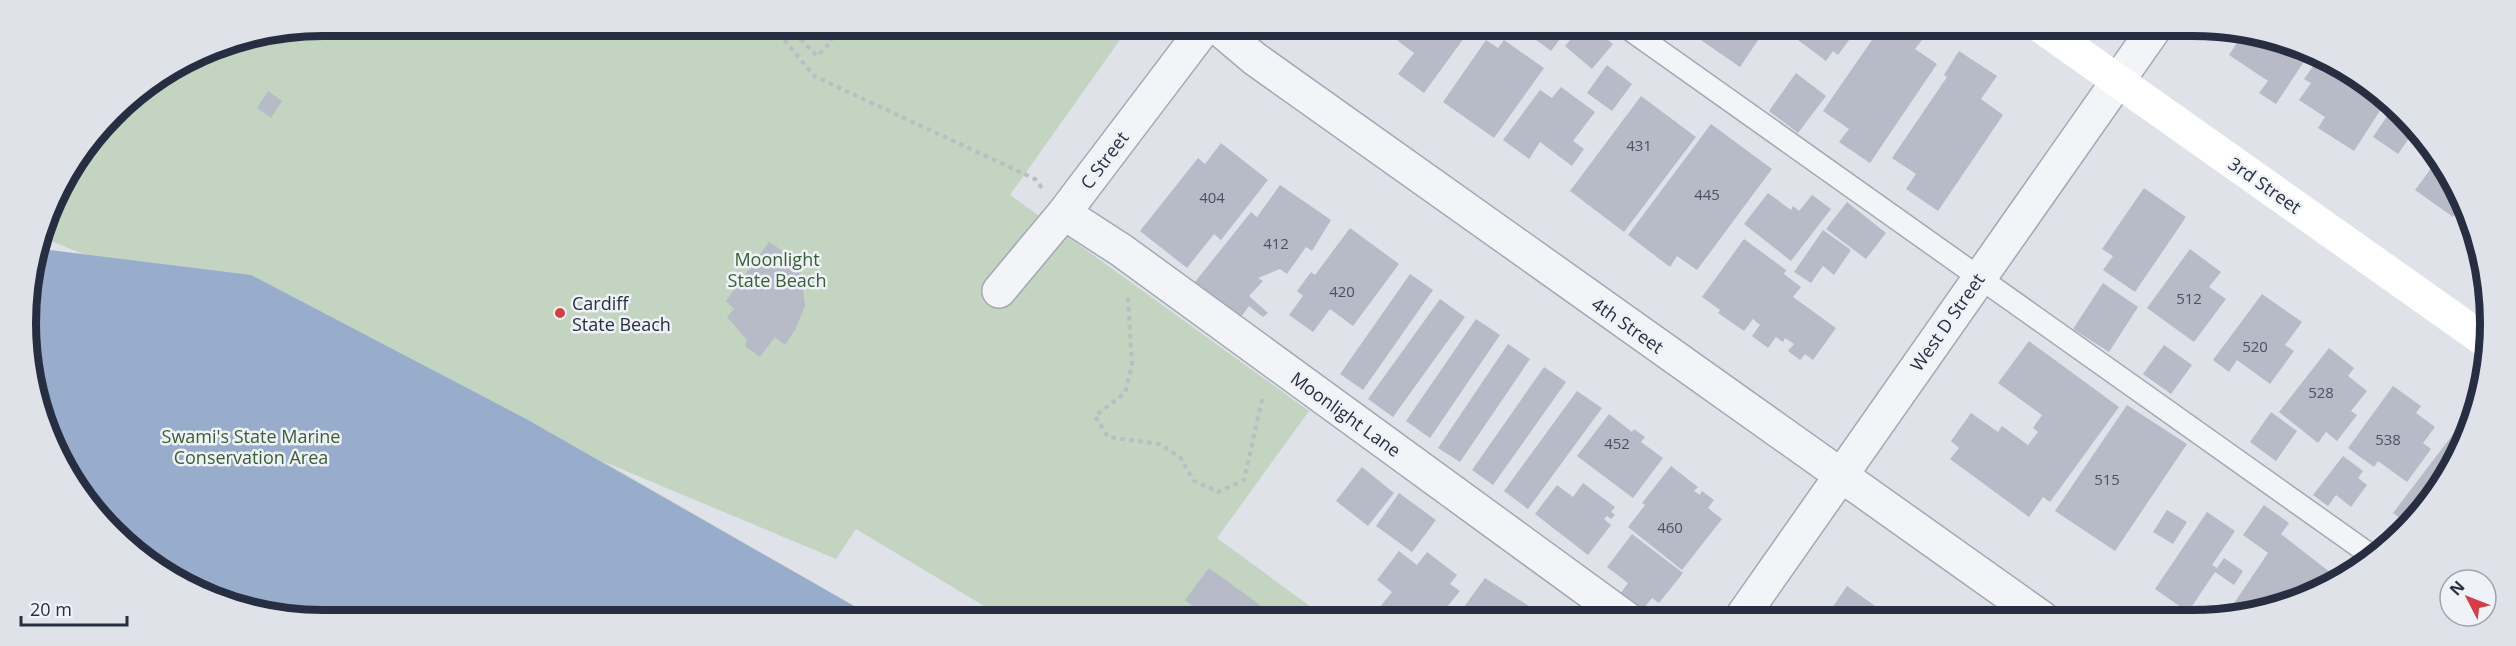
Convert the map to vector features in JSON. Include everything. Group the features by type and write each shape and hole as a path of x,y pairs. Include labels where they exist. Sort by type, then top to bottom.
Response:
{"main road":[{"name":"3rd Street","path":"2054,36 2479,337"}],"street":[{"name":"C Street","path":"999,291 1064,213 1199,36"},
{"name":"4th Street","path":"1228,36 1255,59 2031,610"},
{"name":"West D Street","path":"1747,610 1977,278 2149,36"},
{"name":"Moonlight Lane","path":"1064,213 1121,250 1615,610"}],"lane":[{"path":"1639,36 2366,552"}],"path":[{"path":"782,36 814,76 1035,179 1064,213"},
{"path":"798,36 817,56 832,41 831,36"},
{"path":"1121,250 1132,365 1125,393 1095,416 1108,437 1159,444 1180,457 1194,481 1218,492 1244,480 1270,359"}],"green space":[{"name":"Moonlight State Beach","path":"323,36 1123,36 1010,195 1309,411 1217,538 1315,610 991,610 856,529 836,559 602,461 861,610 323,610 286,608 231,595 179,572 148,551 120,526 84,482 58,433 46,397 38,360 36,323 38,286 46,250 83,254 49,240 58,213 74,180 95,148 120,120 148,95 179,74 231,51 286,38"}],"water":[{"name":"Swami's State Marine Conservation Area","path":"46,250 251,275 528,420 861,610 323,610 286,608 249,600 213,588 179,572 164,562 120,526 95,498 66,450 51,415 38,360 36,323 38,286"}],"building":[{"path":"1402,36 1465,36 1424,93 1398,74 1414,53 1398,41"},
{"path":"1531,36 1562,36 1551,51"},
{"path":"1573,36 1603,36 1613,44 1592,69 1565,46"},
{"path":"1695,36 1761,36 1740,67"},
{"path":"1801,36 1852,36 1838,55 1833,51 1826,61 1798,40"},
{"path":"1879,36 1916,36 1922,40 1915,49 1937,64 1870,163 1839,142 1849,129 1823,111 1874,37 1877,39"},
{"path":"1486,40 1498,48 1504,40 1544,68 1494,138 1443,102"},
{"path":"2239,40 2285,51 2306,59 2276,104 2259,93 2268,81 2229,55"},
{"path":"1959,51 1997,76 1981,99 2003,115 1938,211 1906,189 1916,174 1892,158 1947,77 1944,75"},
{"path":"2315,64 2352,84 2382,107 2354,151 2318,128 2325,117 2299,100 2311,83 2304,79"},
{"path":"1607,65 1632,84 1612,111 1587,93"},
{"path":"1796,73 1826,96 1798,133 1769,111"},
{"path":"1561,87 1595,112 1573,141 1584,149 1572,166 1540,142 1529,159 1503,140 1540,90 1552,98"},
{"path":"268,91 282,101 271,118 257,108"},
{"path":"1641,96 1696,137 1624,232 1570,191"},
{"path":"2389,113 2411,136 2398,154 2373,137"},
{"path":"1711,124 1772,169 1697,270 1677,256 1670,267 1628,235"},
{"path":"1221,143 1268,180 1221,240 1214,234 1187,268 1140,231 1198,158 1205,164"},
{"path":"2433,166 2457,212 2453,217 2415,190"},
{"path":"1280,185 1331,220 1312,251 1306,247 1287,274 1280,269 1258,278 1263,281 1249,296 1268,313 1263,317 1249,306 1241,317 1195,282 1251,212 1257,217"},
{"path":"2144,188 2186,217 2135,292 2103,270 2113,256 2102,249"},
{"path":"1768,193 1791,210 1793,206 1799,211 1812,195 1831,209 1791,261 1744,224"},
{"path":"1847,202 1886,233 1866,259 1826,229"},
{"path":"1350,228 1399,264 1353,326 1330,309 1313,332 1289,315 1303,296 1297,291 1311,272 1315,275"},
{"path":"1823,230 1851,250 1834,275 1823,266 1811,283 1794,272"},
{"path":"1744,239 1786,270 1784,274 1801,287 1793,297 1836,328 1813,360 1805,354 1800,360 1788,351 1794,344 1785,338 1783,342 1776,337 1768,348 1752,336 1760,325 1753,319 1744,331 1718,313 1720,310 1702,297"},
{"path":"769,242 787,254 801,276 805,306 795,330 785,345 775,337 760,357 745,346 747,340 727,317 734,309 726,301"},
{"path":"2190,249 2221,272 2209,287 2226,299 2194,342 2147,308"},
{"path":"1410,274 1433,290 1363,390 1340,374"},
{"path":"2103,283 2138,307 2109,352 2073,329"},
{"path":"2262,294 2302,322 2285,345 2294,351 2270,384 2237,360 2229,372 2213,360"},
{"path":"1440,299 1465,317 1393,417 1368,399"},
{"path":"1476,319 1500,335 1430,438 1406,421"},
{"path":"2029,341 2119,407 2050,502 2043,497 2029,517 1950,459 1959,448 1951,441 1971,413 1998,432 2002,426 2028,445 2038,432 2033,428 2042,415 1998,383"},
{"path":"1508,344 1530,359 1460,462 1438,448"},
{"path":"2164,345 2192,365 2171,394 2143,374"},
{"path":"2329,348 2354,368 2348,376 2367,391 2351,411 2357,415 2337,441 2326,432 2318,443 2279,412"},
{"path":"1544,367 1566,382 1493,485 1472,470"},
{"path":"2393,386 2421,406 2416,413 2435,427 2423,443 2431,449 2407,482 2378,461 2374,467 2348,448"},
{"path":"1577,391 1602,408 1528,509 1504,491"},
{"path":"2127,405 2187,444 2115,551 2055,511"},
{"path":"2271,412 2297,431 2276,461 2250,442"},
{"path":"1609,414 1632,432 1634,429 1645,437 1641,442 1663,458 1633,498 1577,456"},
{"path":"2460,425 2442,466 2421,498 2402,520 2393,513"},
{"path":"2343,456 2363,471 2358,478 2367,485 2351,507 2336,495 2328,506 2313,495"},
{"path":"1671,466 1698,487 1694,491 1700,495 1702,491 1714,500 1708,508 1722,519 1682,570 1628,527 1645,505 1642,503"},
{"path":"1362,467 1394,493 1368,526 1336,501"},
{"path":"1583,483 1615,507 1611,512 1615,515 1611,519 1607,516 1604,519 1611,525 1588,555 1535,514 1557,485 1573,497"},
{"path":"1399,493 1436,520 1412,552 1376,526"},
{"path":"2264,505 2289,523 2281,534 2332,574 2285,595 2231,608 2268,553 2243,535"},
{"path":"2167,510 2187,522 2173,544 2153,532"},
{"path":"2207,512 2235,531 2212,565 2217,568 2224,558 2243,571 2234,585 2215,572 2189,610 2185,610 2155,589"},
{"path":"1632,534 1683,573 1659,603 1652,598 1642,610 1636,610 1618,597 1628,583 1607,567"},
{"path":"1399,551 1417,565 1427,552 1457,575 1450,584 1460,591 1445,610 1377,610 1392,592 1377,580"},
{"path":"1209,568 1267,610 1199,610 1185,600"},
{"path":"1485,578 1535,610 1462,610"},
{"path":"1847,586 1881,610 1830,610"}],"place":[{"name":"Cardiff State Beach","path":"560,313"}]}
